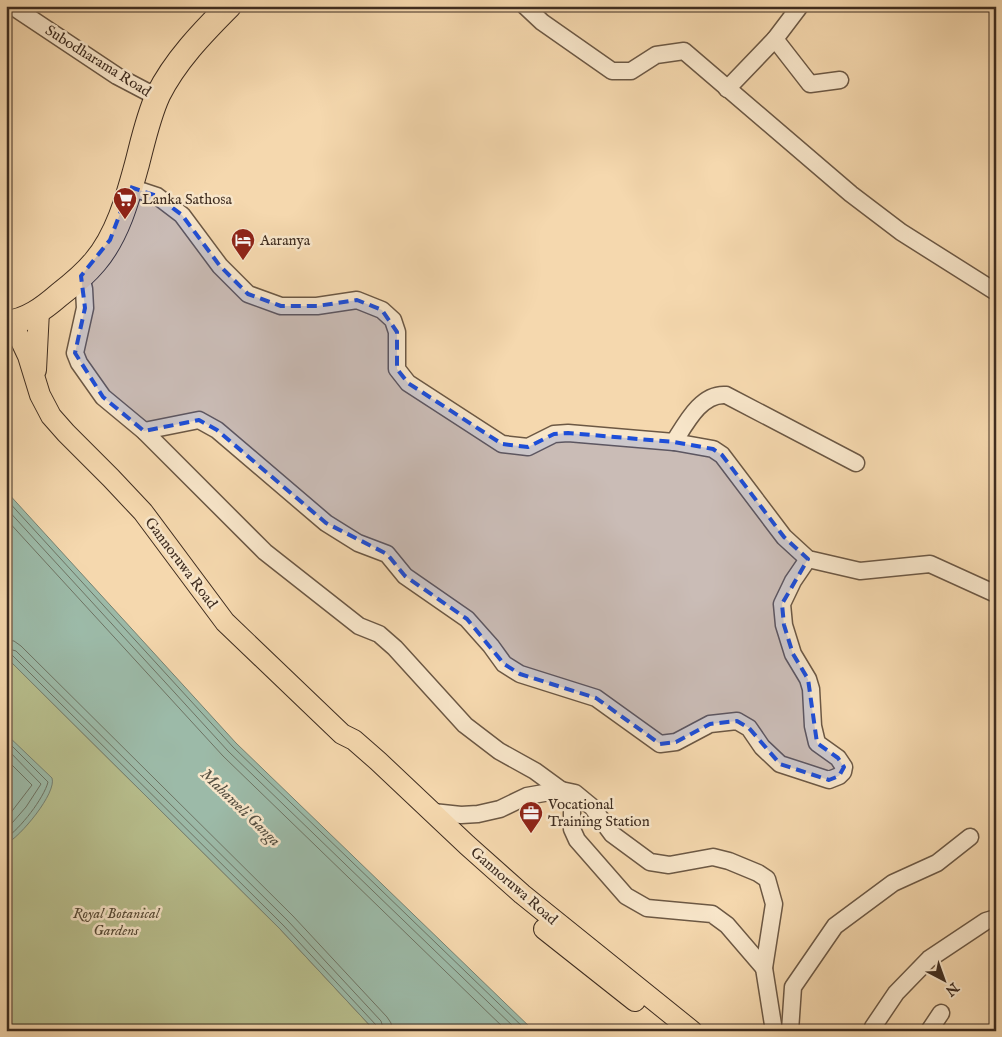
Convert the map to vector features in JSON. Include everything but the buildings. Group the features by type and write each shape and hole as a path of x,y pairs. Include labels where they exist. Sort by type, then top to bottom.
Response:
{"highway":[{"path":"9,323 38,311 81,276 96,261 110,240 130,187 157,98 189,48 228,6"}],"main road":[{"name":"Gannoruwa Road","path":"36,380 38,311"},
{"name":"Gannoruwa Road","path":"9,323 28,356 40,395 52,416 66,433 112,478 143,512 225,622 342,734 362,759 500,891 562,944 692,1031"},
{"name":"Gannoruwa Road","path":"342,734 354,740 378,760 496,872 643,999 674,1031"}],"street":[{"name":"Subodharama Road","path":"15,6 18,10 117,76 157,98"},
{"path":"525,6 542,22 612,71 631,71 656,55 684,51 851,194 901,232 996,292"},
{"path":"727,89 775,39 800,6"},
{"path":"775,39 810,84 840,80"},
{"path":"130,187 157,196 182,215 220,266 248,294 281,306 317,306 357,300 382,310 392,320 397,332 397,369 408,383 502,444 528,447 554,434 568,433 674,442 713,449 722,455 784,537 808,559 860,571 930,564 996,594"},
{"path":"81,276 85,308 75,353 79,363 104,397 144,431 266,552 359,626 379,634 395,648 464,724 499,751 535,771 561,790 572,805 572,829 577,840 626,896 647,908 712,914 727,925 764,968"},
{"path":"674,442 690,418 708,398 716,394 726,395 856,463"},
{"path":"144,431 199,420 218,430 326,523 358,543 387,554 405,576 467,619 492,646 504,664 520,674 596,698 660,744 676,742 710,724 737,721 749,728 762,748 780,764 829,780 839,776 843,772 844,767 838,758 817,743 813,726 811,688 808,679 793,654 784,625 782,604 793,581 808,559"},
{"path":"433,812 461,815 478,814 500,809 527,796 561,790 575,793 592,807 612,834 650,862 669,865 713,857 729,861 758,873 767,879 774,904 764,968 774,1031"},
{"path":"790,1031 793,987 835,926 893,883 937,863 970,837"},
{"path":"872,1031 896,993 929,960 986,921 996,918"},
{"path":"929,1031 941,1013"}],"highlighted area":[{"path":"130,187 157,196 182,215 220,266 248,294 281,306 317,306 357,300 382,310 397,332 397,369 408,383 502,444 528,447 554,434 568,433 674,442 713,449 722,455 784,537 808,559 782,604 784,625 793,654 808,679 817,743 838,758 844,767 839,776 829,780 780,764 749,728 737,721 710,724 676,742 660,744 596,698 520,674 504,664 467,619 405,576 387,554 326,523 217,430 199,420 144,431 103,397 75,353 85,308 81,276 110,240"}],"green space":[{"name":"Royal Botanical Gardens","path":"6,657 280,929 375,1031 6,1031"}],"water":[{"name":"Mahaweli Ganga","path":"6,491 236,743 534,1031 375,1031 280,929 6,657"},
{"path":"6,734 52,778 52,785 49,794 36,814 20,833 6,844"}],"place":[{"name":"Lanka Sathosa","path":"125,220"},
{"name":"Aaranya","path":"243,261"},
{"name":"Vocational Training Station","path":"531,834"}]}
